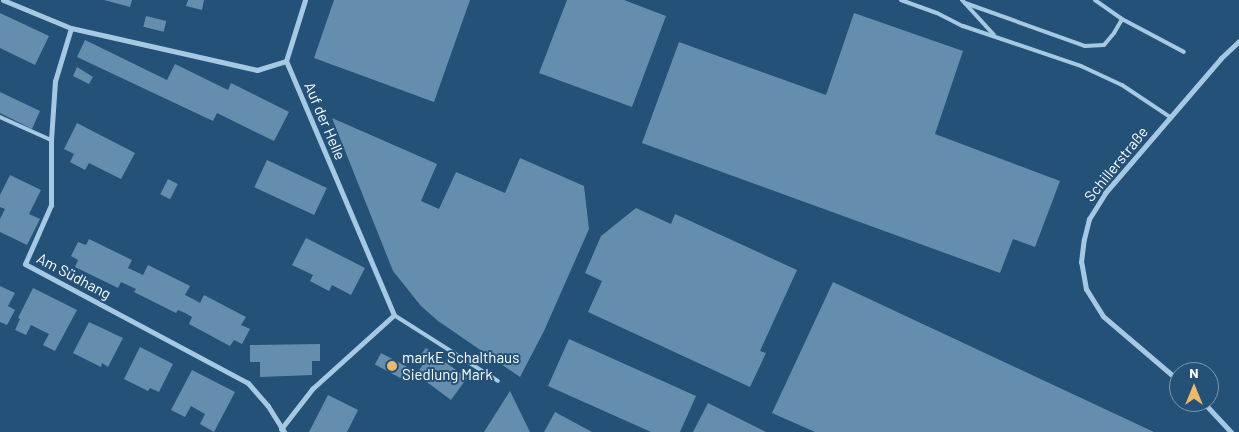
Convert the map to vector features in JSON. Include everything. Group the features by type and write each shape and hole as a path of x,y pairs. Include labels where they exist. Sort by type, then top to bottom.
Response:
{"street":[{"path":"3,0 71,28 257,70 286,61 306,0"},
{"name":"Am Südhang","path":"71,28 55,81 50,140 51,204 25,264 248,382 268,406 282,430"},
{"name":"Schillerstraße","path":"1169,372 1103,316 1086,290 1081,262 1089,219 1105,193 1199,86 1221,58 1239,41"},
{"name":"Auf der Helle","path":"286,61 394,315"},
{"path":"282,430 312,389 394,315"},
{"path":"1212,412 1231,432"}],"lane":[{"path":"901,0 937,13 963,26 1081,66 1122,85 1170,118"},
{"path":"1095,0 1122,19 1184,52"},
{"path":"963,2 996,37"},
{"path":"963,2 1085,46 1104,44 1114,33 1122,19"},
{"path":"0,117 50,140"},
{"path":"394,315 498,381"}],"building":[{"path":"104,0 132,0 130,7"},
{"path":"188,0 204,0 202,10 186,6"},
{"path":"334,0 470,0 434,102 314,58"},
{"path":"567,0 624,0 666,16 632,107 539,73"},
{"path":"0,13 49,36 35,65 0,48"},
{"path":"854,13 963,51 935,134 1060,181 1035,247 1013,239 1000,273 642,143 679,42 826,95"},
{"path":"146,16 166,21 164,32 143,27"},
{"path":"85,40 167,80 175,64 228,90 231,83 289,112 274,141 217,113 213,121 77,57"},
{"path":"77,67 93,77 89,84 73,76"},
{"path":"0,92 40,111 32,129 0,113"},
{"path":"332,118 437,164 421,201 439,209 456,172 505,193 520,158 584,186 589,229 544,331 520,377 438,321 421,306 393,271"},
{"path":"77,123 135,153 121,179 89,163 85,170 70,162 74,154 64,149"},
{"path":"267,160 327,188 314,215 254,187"},
{"path":"10,175 41,190 29,214 40,219 27,245 0,232 0,219 5,209 0,207 0,195"},
{"path":"168,179 178,184 170,199 160,194"},
{"path":"636,208 671,224 675,214 797,270 760,351 766,353 750,387 588,312 602,281 585,273 601,236"},
{"path":"306,238 365,268 351,295 332,285 329,291 310,281 313,275 292,265"},
{"path":"89,239 132,260 128,268 143,275 148,265 190,286 185,295 200,303 204,295 246,317 241,325 250,329 242,344 234,340 230,346 189,324 192,317 185,313 178,310 176,313 134,292 136,289 121,282 118,288 75,267 78,260 71,256 78,242 86,245"},
{"path":"833,282 1154,432 815,432 772,413"},
{"path":"0,286 15,293 8,306 15,310 7,325 0,322"},
{"path":"33,288 77,310 55,351 43,345 49,334 31,325 26,335 15,330 20,319 18,318"},
{"path":"89,322 123,338 108,367 102,363 101,367 73,353"},
{"path":"569,339 696,396 680,432 651,432 548,386"},
{"path":"320,344 320,361 312,361 312,375 260,377 260,362 250,362 250,345"},
{"path":"140,347 173,364 159,392 150,388 148,391 124,379"},
{"path":"426,348 467,378 451,400 416,374 425,362 419,357"},
{"name":"markE Schalthaus Siedlung Mark","path":"381,353 409,368 403,380 375,364"},
{"path":"192,370 235,392 214,432 200,424 205,414 191,406 185,417 171,410"},
{"path":"510,391 530,432 484,432"},
{"path":"328,395 358,410 347,432 309,432"},
{"path":"708,403 766,432 693,432"},
{"path":"555,412 592,432 544,432"}],"place":[{"name":"markE Schalthaus Siedlung Mark","path":"392,366"}]}
